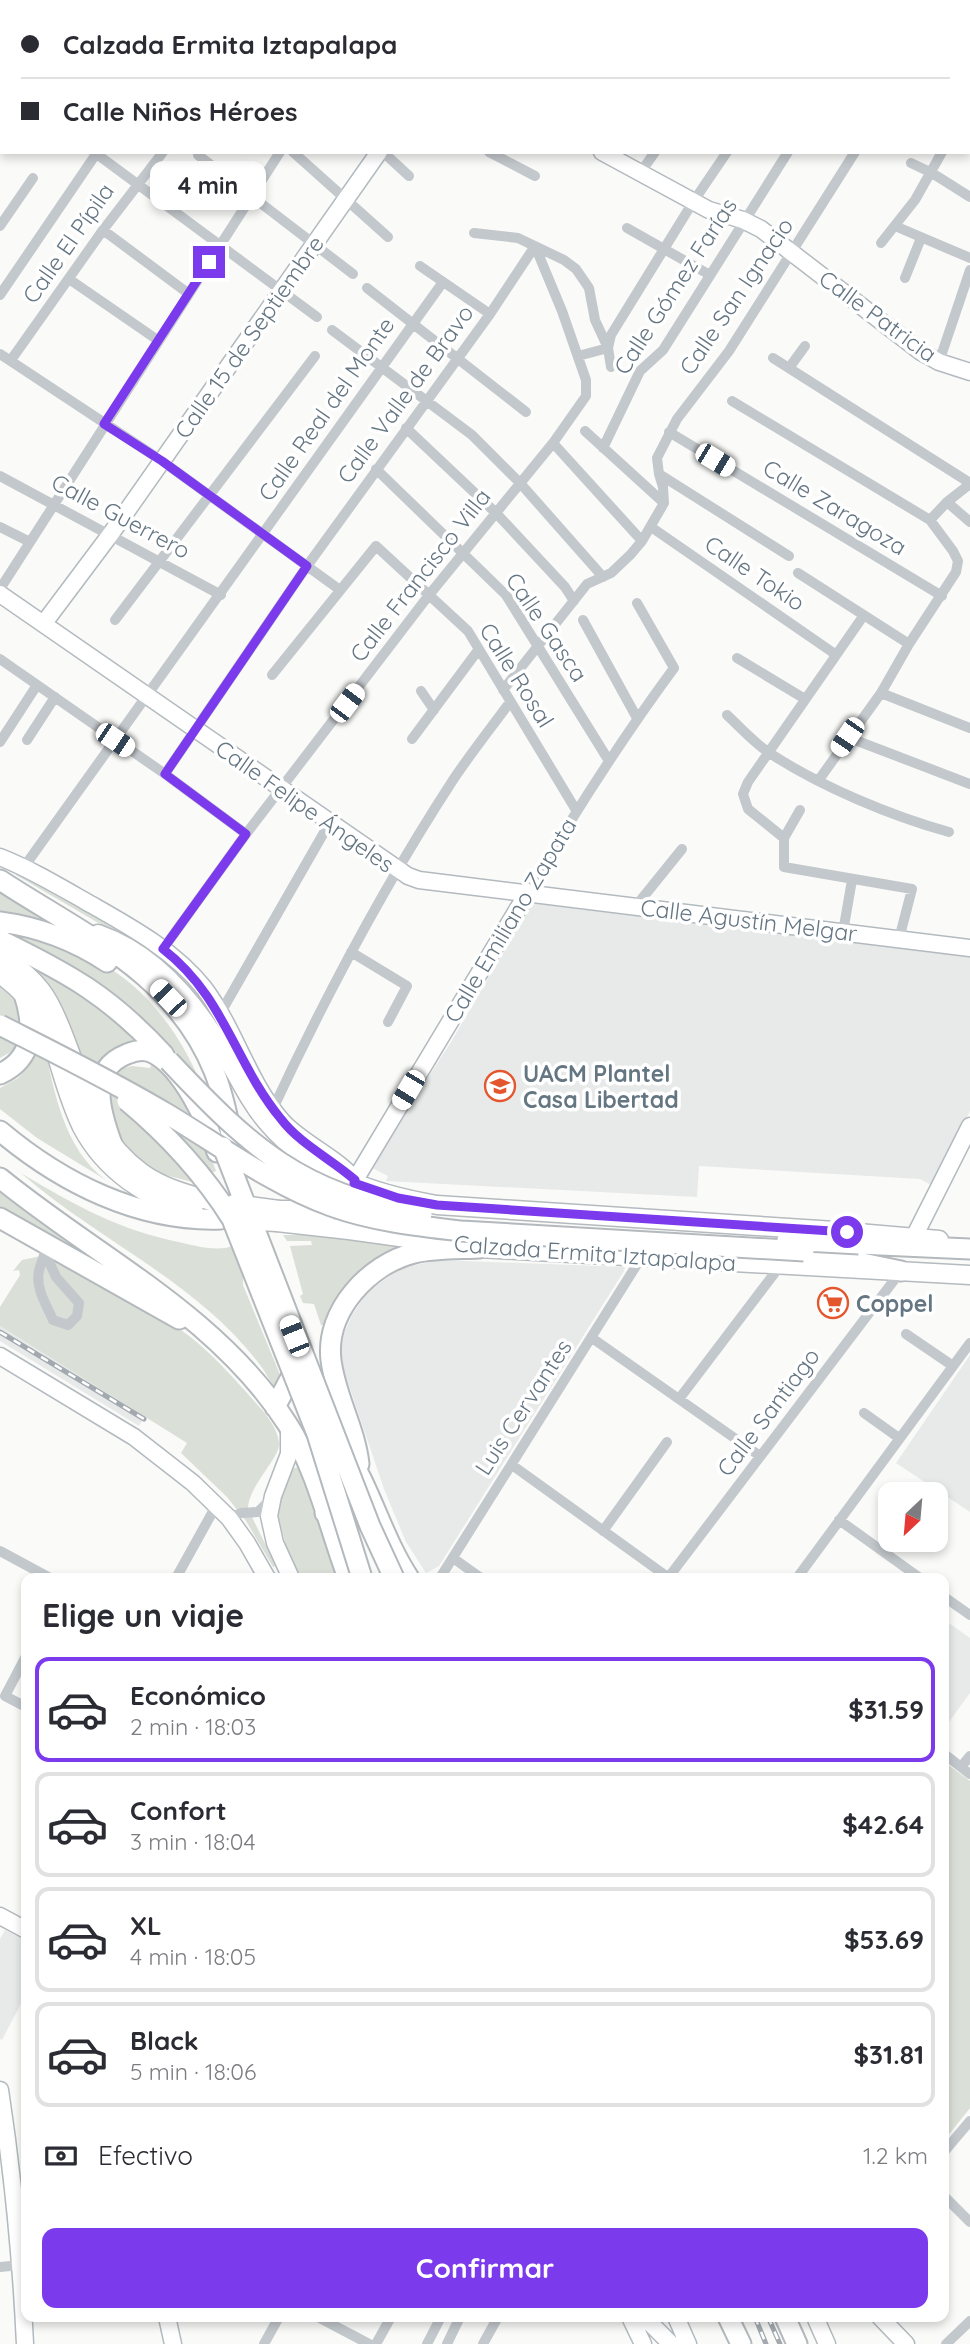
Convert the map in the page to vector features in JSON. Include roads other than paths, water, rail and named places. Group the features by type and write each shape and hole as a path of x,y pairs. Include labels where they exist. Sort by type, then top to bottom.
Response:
{"highway":[{"name":"Calzada Ermita Iztapalapa","path":"0,880 78,927"},
{"path":"0,922 31,927 64,939 115,966 156,1000 185,1041 205,1082 253,1253 302,1366 338,1439 360,1472 394,1555 406,1573"},
{"path":"78,927 148,977 187,1021 203,1048 215,1073 256,1244 338,1439"},
{"path":"0,940 94,990 130,1019 215,1111 265,1154 316,1184 358,1199 457,1220 970,1250"},
{"path":"0,1074 21,1057 30,1037 32,1023 24,994"},
{"path":"0,1025 94,1073 282,1183 330,1206 361,1215 461,1231 804,1251 901,1271"},
{"path":"111,1144 100,1108 99,1095 103,1079 112,1065 125,1054 142,1050 151,1052 171,1068 194,1100 208,1128 290,1379 309,1428 325,1481 325,1513"},
{"path":"169,1061 203,1110 227,1155 360,1502 392,1573"},
{"path":"94,1073 176,1146 211,1187 317,1434 360,1573"},
{"path":"0,1131 52,1170 124,1204 180,1219 227,1219"},
{"path":"0,1178 140,1278 211,1336 245,1369 289,1427 305,1456 346,1573"},
{"path":"0,1218 46,1250 211,1336"},
{"path":"360,1472 357,1446 331,1363 331,1336 339,1316 359,1286 395,1259 415,1253 471,1247"},
{"path":"275,1407 290,1379"},
{"path":"730,2322 741,2344"},
{"path":"787,2322 797,2344"},
{"path":"801,2322 808,2344"}],"main road":[{"name":"Calzada Ermita Iztapalapa","path":"78,927 110,939 167,977 241,1068 286,1142 309,1160 398,1198 437,1205 914,1237 970,1244"},
{"path":"0,954 21,970 48,1002 94,1118 111,1144 142,1173 179,1192 278,1216 304,1211 437,1205"},
{"name":"Calzada Ermita Iztapalapa","path":"0,974 24,994 43,1019 82,1126 109,1165 149,1194 175,1206 227,1219 278,1216 471,1247 970,1275"},
{"path":"471,1247 452,1238 449,1233 450,1224 455,1217 477,1207"}],"street":[{"path":"0,295 94,154"},
{"path":"96,154 317,317"},
{"name":"Calle El Pípila","path":"11,360 136,184 161,154"},
{"path":"0,592 104,424 279,154"},
{"path":"295,154 388,237"},
{"name":"Calle 15 de Septiembre","path":"44,623 110,535 380,154"},
{"path":"383,154 409,176"},
{"path":"493,154 535,176"},
{"name":"Calle Patricia","path":"606,154 709,210 743,220 761,229 904,340 939,362 970,372"},
{"path":"640,173 654,154"},
{"path":"608,348 611,335 726,154"},
{"name":"Calle Gómez Farías","path":"603,448 640,371 663,350 787,154"},
{"name":"Calle San Ignacio","path":"664,503 657,458 669,432 729,351 854,154"},
{"path":"881,243 932,173 941,154"},
{"path":"198,155 353,274"},
{"path":"911,163 970,197"},
{"path":"0,226 33,178"},
{"path":"895,226 970,257"},
{"path":"627,228 710,275"},
{"path":"103,230 189,294"},
{"path":"474,233 518,238 564,260 583,277 589,288 600,333 608,348 611,367"},
{"path":"905,278 921,238"},
{"name":"Calle Valle de Bravo","path":"307,566 535,246"},
{"name":"Calle Francisco Villa","path":"163,949 246,834 429,595 553,443 586,396 586,380 578,356 535,246"},
{"path":"420,266 489,314"},
{"path":"939,362 970,270"},
{"path":"69,279 159,341"},
{"name":"Calle Real del Monte","path":"24,867 443,282"},
{"path":"367,288 526,412"},
{"path":"332,330 472,435 520,483 603,577"},
{"path":"789,368 805,346"},
{"path":"578,356 608,348"},
{"path":"0,354 162,461 340,590 272,675"},
{"path":"115,620 315,356"},
{"path":"773,358 970,484 930,520"},
{"path":"732,401 930,520 958,561 956,572 942,596 909,644 881,692 818,781"},
{"path":"406,428 496,513 565,587 574,601"},
{"path":"503,690 587,584 622,564 642,541 664,503 585,432"},
{"name":"Calle Zaragoza","path":"669,432 942,596"},
{"path":"553,443 642,541"},
{"name":"Calle Gasca","path":"376,469 506,595 609,761"},
{"path":"658,470 789,556"},
{"name":"Calle Guerrero","path":"0,476 221,594"},
{"path":"947,502 970,522"},
{"path":"0,527 30,542"},
{"name":"Calle Tokio","path":"651,527 835,654"},
{"name":"Calle Rosal","path":"340,590 376,546 468,631 576,810"},
{"path":"165,774 307,566"},
{"path":"798,573 909,644"},
{"name":"Calle Felipe Ángeles","path":"0,592 147,698 196,729 398,871 419,880 528,892"},
{"name":"Calle Emiliano Zapata","path":"354,1181 576,810 674,668 637,603"},
{"path":"784,838 748,809 743,794 748,782 864,615"},
{"path":"583,620 637,718"},
{"path":"412,739 479,649"},
{"path":"737,658 805,699"},
{"path":"0,659 246,834"},
{"path":"0,742 37,685"},
{"path":"421,691 434,710"},
{"path":"881,692 970,728"},
{"path":"27,740 55,698"},
{"path":"270,1115 351,952 398,871 454,778 510,702"},
{"path":"727,715 769,753 818,781 920,824 948,832"},
{"path":"847,737 970,784"},
{"path":"800,810 784,838 784,867 912,889 899,939"},
{"path":"220,1014 330,822"},
{"path":"636,906 682,849"},
{"name":"Calzada Ermita Iztapalapa","path":"0,857 24,867 129,926 177,959 204,988 220,1014 241,1068"},
{"path":"843,932 852,880"},
{"name":"Calle Agustín Melgar","path":"528,892 970,948"},
{"path":"351,952 408,986 388,1022"},
{"path":"914,1237 970,1126"},
{"path":"46,1250 56,1277 79,1303 77,1316 68,1325 53,1320 37,1283 46,1250"},
{"name":"Luis Cervantes","path":"443,1573 641,1258"},
{"path":"679,1399 780,1266"},
{"name":"Calle Santiago","path":"672,1573 901,1271"},
{"path":"906,1334 953,1366"},
{"path":"593,1338 760,1456"},
{"path":"801,1573 970,1343"},
{"path":"0,1356 134,1437 217,1504 247,1543 264,1573"},
{"path":"864,1413 899,1438"},
{"path":"289,1427 289,1454 273,1496 269,1516 275,1543 289,1573"},
{"path":"603,1531 667,1442"},
{"path":"512,1465 661,1573"},
{"path":"229,1518 262,1510 273,1496"},
{"path":"179,1573 217,1504"},
{"path":"839,1520 913,1573"},
{"path":"0,1551 41,1573"},
{"path":"453,1558 474,1573"},
{"path":"949,1600 970,1615"},
{"path":"21,1666 5,1696 21,1704"},
{"path":"949,1758 966,1771 970,1756"},
{"path":"0,1916 21,1927"},
{"path":"0,2090 6,2158 21,2265 0,2267"},
{"path":"949,2147 969,2125"},
{"path":"949,2201 970,2222"},
{"path":"946,2344 970,2320"},
{"path":"24,2322 25,2344"},
{"path":"168,2322 173,2344"},
{"path":"264,2344 276,2322"},
{"path":"327,2322 369,2344"},
{"path":"376,2344 388,2322"},
{"path":"427,2344 438,2322"},
{"path":"445,2344 457,2322"},
{"path":"483,2344 495,2322"},
{"path":"632,2322 643,2344"},
{"path":"649,2322 671,2344"},
{"path":"678,2322 688,2344"},
{"path":"817,2322 827,2344"},
{"path":"885,2322 906,2344"}],"railway":[{"path":"0,1332 144,1419"},
{"path":"757,2322 766,2344"},
{"path":"770,2322 780,2344"}],"place":[{"name":"UACM Plantel Casa Libertad","path":"500,1086"},
{"name":"Coppel","path":"833,1303"}]}
